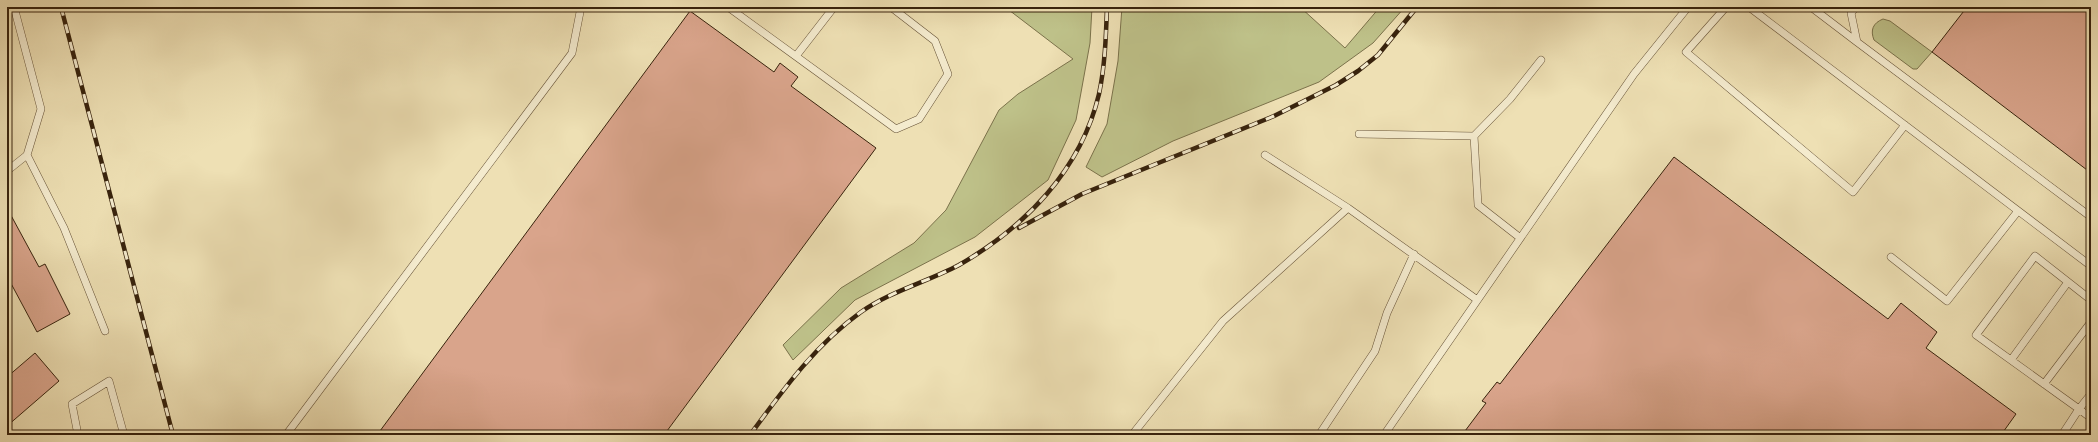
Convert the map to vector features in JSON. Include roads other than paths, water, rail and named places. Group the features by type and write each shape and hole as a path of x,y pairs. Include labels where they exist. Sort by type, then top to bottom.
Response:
{"lane":[{"path":"7,171 27,155 41,108 14,7"},
{"path":"286,435 572,53 581,7"},
{"path":"728,7 896,129 919,119 948,74 936,41 891,7"},
{"path":"796,56 834,7"},
{"path":"1384,435 1476,299 1634,74 1688,7"},
{"path":"1726,7 1686,52 1854,192 1905,125"},
{"path":"1749,7 2091,266"},
{"path":"1811,7 2091,217"},
{"path":"1856,7 1851,13 1857,42"},
{"path":"1519,237 1478,205 1474,136 1510,98 1541,60"},
{"path":"1360,134 1474,136"},
{"path":"27,155 64,228 105,331"},
{"path":"1265,155 1348,208 1476,299"},
{"path":"1132,435 1223,321 1348,208"},
{"path":"1891,257 1947,301 2018,211"},
{"path":"1319,435 1375,351 1387,313 1414,254"},
{"path":"2091,300 2035,256 1976,334 2091,418"},
{"path":"2011,360 2068,282"},
{"path":"2044,384 2091,322"},
{"path":"78,435 72,404 109,381 124,435"},
{"path":"2062,435 2091,394"}],"railway":[{"path":"61,7 173,435"},
{"path":"750,435 787,385 814,354 844,325 861,312 884,298 947,271 983,250 1028,214 1047,194 1079,147 1091,122 1103,73 1107,7"},
{"path":"1019,228 1082,194 1274,116 1336,85 1358,71 1378,55 1417,7"}]}
